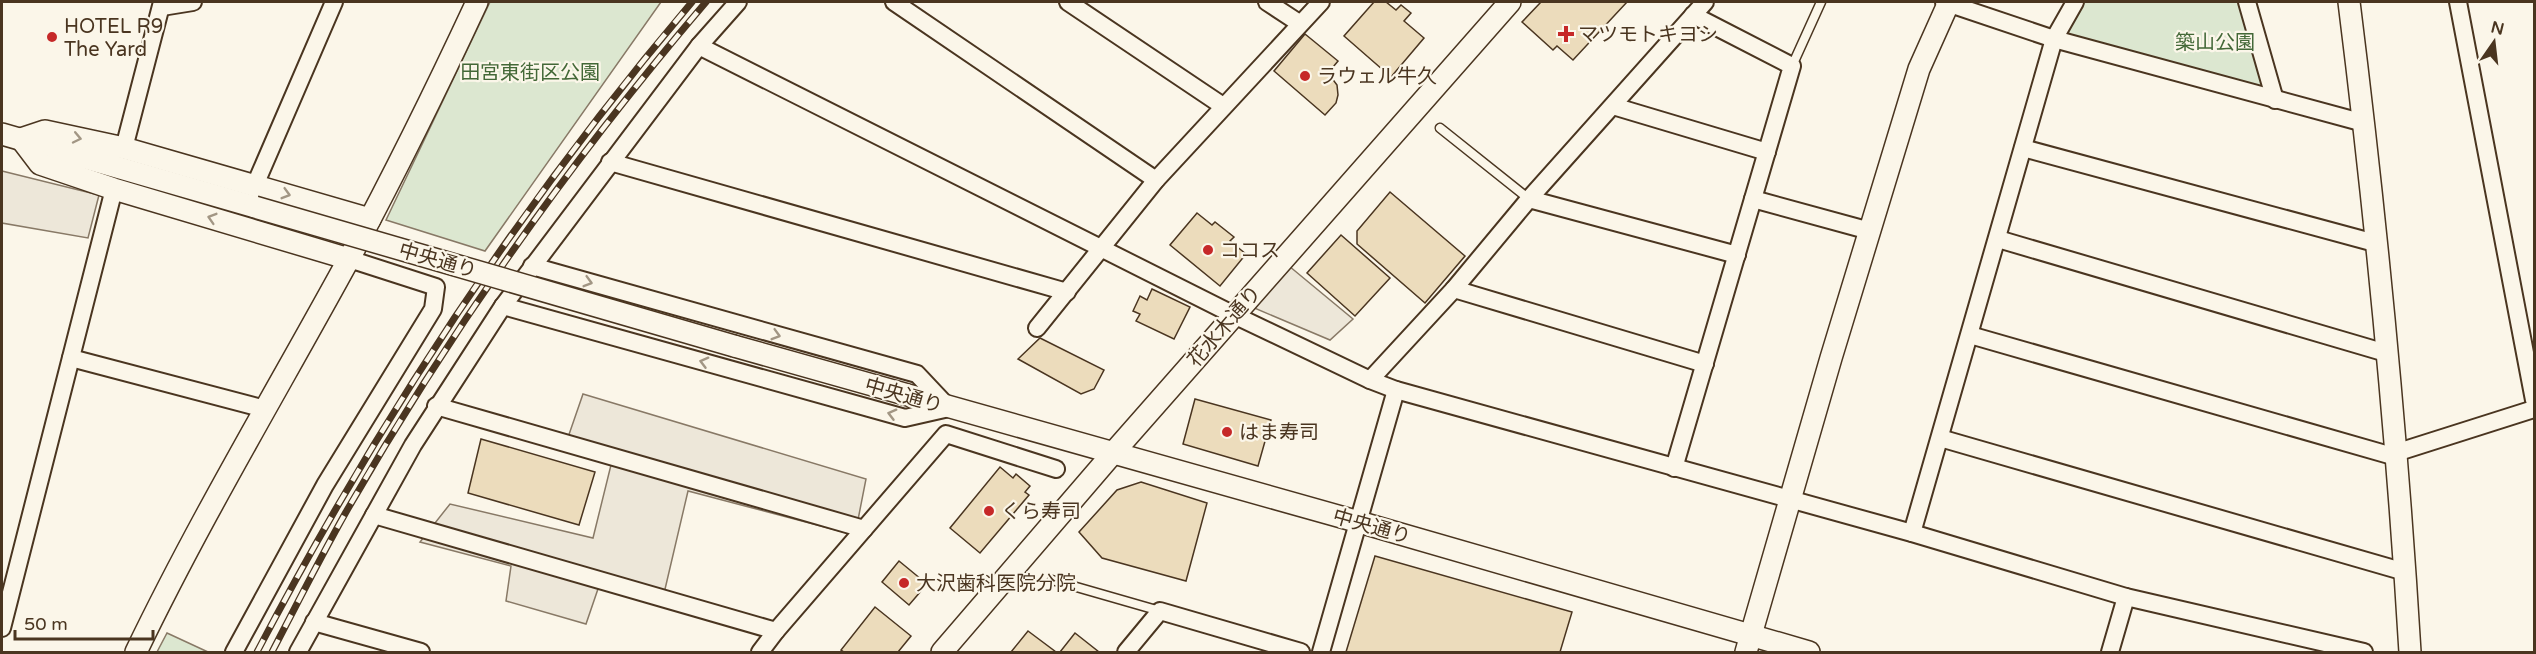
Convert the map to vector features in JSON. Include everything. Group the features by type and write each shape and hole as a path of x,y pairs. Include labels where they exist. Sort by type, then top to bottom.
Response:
{"street":[{"path":"124,148 162,4 194,2"},
{"path":"255,185 334,2"},
{"path":"136,652 212,504 349,259 415,135 477,2"},
{"path":"298,652 436,406 503,306 699,46 738,2"},
{"path":"894,2 1156,180"},
{"path":"1068,2 1223,106"},
{"path":"1267,2 1299,23"},
{"path":"1037,328 1156,180 1299,23 1321,2"},
{"name":"花水木通り","path":"942,652 1113,453 1510,2"},
{"path":"1370,380 1454,289 1529,199 1705,2"},
{"path":"1749,644 1869,231 1919,69 1947,2 2054,39 2364,123"},
{"path":"1912,533 2054,39 2075,2"},
{"path":"2247,2 2275,100"},
{"path":"2349,2 2364,123 2397,452 2410,652"},
{"path":"2458,2 2535,400"},
{"path":"1674,468 1792,66 1693,15"},
{"path":"699,46 1104,247 1234,315 1370,380 1396,390 1912,533 2126,597 2364,652"},
{"path":"1613,106 1767,152"},
{"path":"11,136 45,131 124,148 370,219"},
{"path":"11,136 40,164 114,189 436,286 433,309 325,485 234,652"},
{"name":"中央通り","path":"11,136 949,408 1359,522 1749,644 1809,652"},
{"path":"2024,148 2375,243"},
{"path":"610,162 1066,292"},
{"path":"2,628 114,189"},
{"path":"1753,198 1869,231"},
{"path":"1529,199 1737,255"},
{"path":"1998,239 2386,353"},
{"path":"532,266 917,374 949,408"},
{"path":"1454,289 1705,364"},
{"path":"503,306 905,418 949,408"},
{"path":"1970,335 2389,455 2535,409"},
{"path":"71,358 265,409"},
{"path":"1321,652 1396,390"},
{"path":"436,406 864,529"},
{"path":"760,652 776,630 946,434 1056,469"},
{"path":"1940,438 2405,572"},
{"path":"374,515 776,630"},
{"path":"2110,652 2126,597"},
{"path":"1126,652 1160,611 1301,652"},
{"path":"315,622 421,652"}],"lane":[{"path":"1792,66 1821,2"},
{"path":"1440,128 1529,199"},
{"path":"1052,580 1160,611"}],"green space":[{"name":"田宮東街区公園","path":"490,2 661,2 485,251 386,220"},
{"name":"築山公園","path":"2075,2 2247,2 2275,100 2054,39"},
{"path":"167,633 208,652 157,652"}],"shaded area":[{"path":"2,171 99,195 88,238 2,223"},
{"path":"1289,266 1353,319 1330,340 1252,307"},
{"path":"583,394 866,479 855,535 688,491 662,602 599,586 586,624 506,601 511,566 420,542 450,504 593,538 611,465 565,446"}],"building":[{"path":"1374,2 1386,2 1396,10 1401,5 1411,13 1404,21 1424,38 1391,77 1344,36"},
{"name":"マツモトキヨシ","path":"1541,2 1627,2 1573,60 1557,46 1553,50 1522,22"},
{"name":"ラウェル牛久","path":"1305,34 1338,61 1328,73 1337,85 1338,95 1336,103 1325,115 1274,71"},
{"path":"1390,192 1465,256 1425,303 1357,244 1357,231"},
{"name":"ココス","path":"1197,213 1212,225 1215,222 1234,237 1230,241 1246,254 1220,286 1170,245"},
{"path":"1341,235 1390,278 1355,316 1307,273"},
{"path":"1152,289 1190,307 1174,339 1136,321 1140,314 1133,311 1140,296 1147,300"},
{"path":"1040,338 1104,370 1094,389 1081,394 1018,359"},
{"name":"はま寿司","path":"1195,399 1271,420 1258,466 1183,444"},
{"path":"481,439 595,472 579,525 468,493"},
{"name":"くら寿司","path":"1000,467 1013,478 1016,474 1030,486 1025,492 1029,495 980,553 950,528"},
{"path":"1141,482 1207,503 1186,581 1102,558 1079,532 1117,490"},
{"path":"1375,556 1572,612 1560,652 1346,652"},
{"name":"大沢歯科医院分院","path":"899,561 927,584 909,605 882,582"},
{"path":"875,607 911,636 898,652 844,652 841,650"},
{"path":"1028,631 1056,652 1011,652"},
{"path":"1075,633 1099,652 1060,652"}],"railway":[{"path":"257,652 352,481 403,397 457,315 512,234 570,155 692,2"},
{"path":"272,652 346,512 427,378 470,313 514,248 607,123 706,2"}],"place":[{"name":"マツモトキヨシ","path":"1566,34"},
{"name":"HOTEL R9 The Yard","path":"52,37"},
{"name":"ラウェル牛久","path":"1305,76"},
{"name":"ココス","path":"1208,250"},
{"name":"はま寿司","path":"1227,432"},
{"name":"くら寿司","path":"989,511"},
{"name":"大沢歯科医院分院","path":"904,583"}]}
